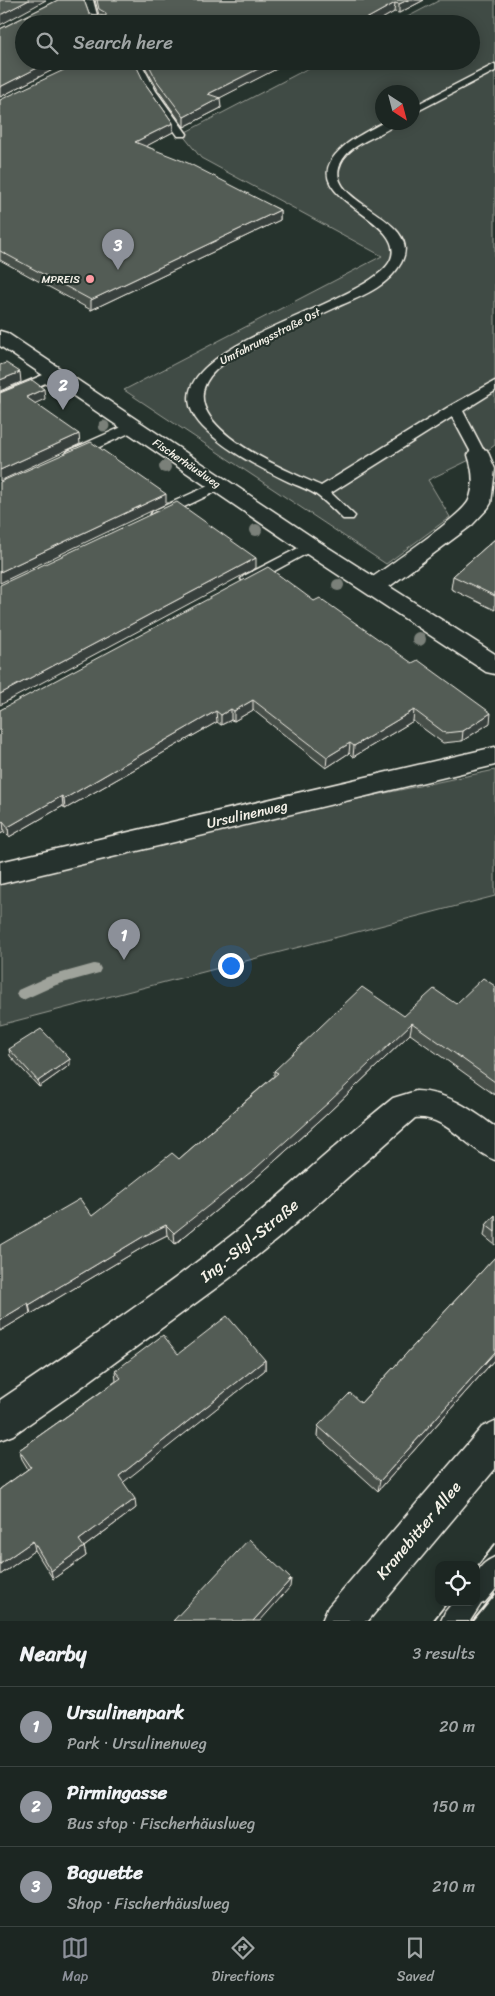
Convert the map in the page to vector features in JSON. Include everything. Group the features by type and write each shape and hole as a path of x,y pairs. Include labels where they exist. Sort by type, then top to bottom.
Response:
{"street":[{"name":"Fischerhäuslweg","path":"0,337 310,546 495,666"},
{"path":"374,588 464,520 480,503 485,472 479,455"},
{"name":"Ursulinenweg","path":"0,873 495,756"},
{"name":"Ing.-Sigl-Straße","path":"0,1422 130,1332 212,1271 299,1201 404,1108 410,1105 426,1103 440,1108 495,1146"},
{"name":"Kranebitter Allee","path":"342,1621 495,1440"}],"lane":[{"path":"88,0 92,15"},
{"path":"420,107 495,67"},
{"path":"140,70 151,92 182,134"},
{"name":"Umfahrungsstraße Ost","path":"322,492 276,471 216,433 199,414 195,403 196,392 210,368 228,356 368,288 379,281 397,261 400,252 398,241 394,234 343,194 332,178 332,170 342,154 380,130"},
{"path":"0,398 55,374"},
{"path":"348,516 322,492 495,385"},
{"path":"455,409 479,455"},
{"path":"61,460 133,426"},
{"path":"146,519 219,484"},
{"path":"237,585 310,546"},
{"path":"480,1588 495,1570"},
{"path":"454,1621 466,1606"}],"shaded area":[{"path":"440,0 495,0 495,445 484,453 428,480 450,517 386,564 124,390 382,256 201,158 182,134 305,70 480,70 480,15 411,15"},
{"path":"495,770 495,896 0,1025 0,874"}],"building":[{"path":"0,0 29,0 0,15"},
{"path":"58,0 84,0 89,14 98,15 28,15"},
{"path":"97,0 408,0 399,4 395,3 373,15 106,15 106,13 99,9"},
{"path":"15,22 15,70 33,70 0,87 0,29"},
{"path":"64,70 138,70 144,82 173,123 135,142 188,163 280,210 91,300 0,251 0,100"},
{"path":"152,70 256,70 208,94 220,98 184,117 157,81"},
{"path":"6,363 20,372 0,380 0,365"},
{"path":"32,380 44,389 26,397 79,434 0,470 0,393"},
{"path":"91,442 166,494 0,572 0,482"},
{"path":"177,502 256,558 0,694 0,585"},
{"path":"495,539 495,596 453,576"},
{"path":"268,567 314,601 320,598 412,663 418,660 491,713 463,731 445,733 414,710 354,746 350,743 327,757 253,700 234,711 231,709 221,715 216,711 64,799 62,796 8,827 3,821 0,823 0,710"},
{"path":"483,978 495,986 495,1082 412,1023 256,1168 174,1233 166,1225 144,1236 29,1305 28,1303 0,1320 0,1245 80,1199 92,1216 172,1153 179,1159 278,1073 274,1071 362,987 404,1016 434,989 456,1004"},
{"path":"41,1029 70,1059 38,1081 9,1049"},
{"path":"495,1215 495,1232 486,1225"},
{"path":"495,1257 495,1352 380,1481 318,1426 350,1393 361,1403"},
{"path":"227,1316 265,1360 119,1476 135,1499 79,1540 84,1547 51,1571 33,1541 0,1564 0,1489 31,1467 19,1450 121,1378 115,1371 163,1335 178,1354"},
{"path":"249,1539 291,1579 253,1621 173,1621"}],"waterway":[{"path":"23,994 52,981 94,969"}],"tram line":[{"path":"480,1563 495,1544"},
{"path":"473,1621 495,1594"},
{"path":"433,1621 445,1606"}],"place":[{"name":"Baguette","path":"118,270"},
{"name":"MPREIS","path":"90,279"},
{"name":"Pirmingasse","path":"63,410"},
{"name":"Ursulinenpark","path":"124,960"}]}
